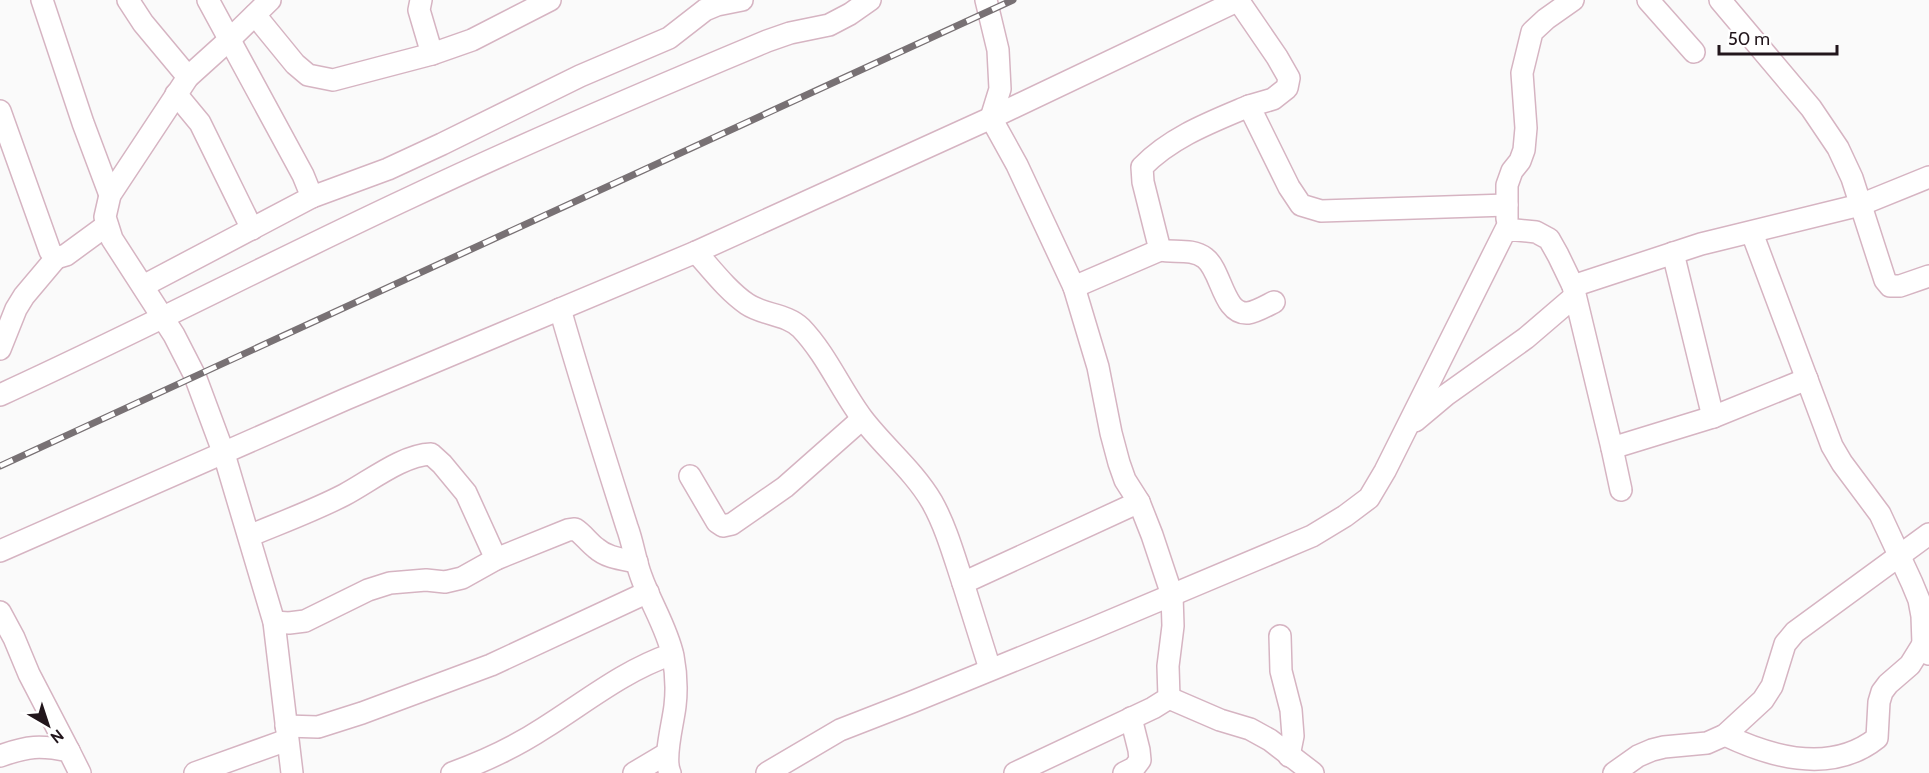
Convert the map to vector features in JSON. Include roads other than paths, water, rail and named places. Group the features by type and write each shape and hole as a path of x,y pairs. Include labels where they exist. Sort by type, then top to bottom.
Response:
{"street":[{"path":"42,0 82,123 110,195"},
{"path":"128,0 182,85 252,229"},
{"path":"208,0 312,197"},
{"path":"270,0 182,85 110,195 105,217 112,239 163,318 195,376 224,453 274,622 291,773"},
{"path":"421,0 419,10 432,54"},
{"path":"255,15 295,64 308,75 333,80 432,54 472,40 550,0"},
{"path":"143,286 312,197 388,169 580,76 669,38 705,10 742,0"},
{"path":"0,395 163,318 328,236 541,138 767,41 790,33 829,25 870,0"},
{"path":"986,0 998,50 1000,89 991,118 1017,165 1074,287 1098,367 1119,463 1152,535 1172,595 1173,626 1168,666 1169,698"},
{"path":"0,551 696,252 991,118 1239,0 1278,57 1288,78 1287,88 1273,99 1249,106 1202,126 1156,153 1142,167 1143,182 1160,250"},
{"path":"767,773 840,730 1312,536 1369,498 1408,427 1506,229 1507,185 1524,150 1526,128 1522,73 1532,32 1546,19 1574,0"},
{"path":"1648,0 1694,52"},
{"path":"1720,0 1811,108 1838,148 1852,178 1882,273 1890,286 1900,286 1929,276"},
{"path":"1249,106 1289,187 1301,205 1321,211 1507,205"},
{"path":"0,111 50,251 61,257"},
{"path":"1408,427 1446,395 1526,338 1574,291 1701,244 1860,205 1929,177"},
{"path":"0,350 16,309 24,296 61,257 107,225"},
{"path":"1506,229 1536,232 1549,239 1574,291 1621,490"},
{"path":"1725,735 1799,766 1819,768 1843,763 1859,755 1877,738 1879,702 1882,692 1926,649 1919,600 1880,514 1837,454 1752,233"},
{"path":"1074,287 1160,250 1194,252 1205,258 1215,270 1232,307 1238,312 1249,313 1274,302"},
{"path":"696,252 747,304 799,326 862,419 932,501 963,583 990,669"},
{"path":"1673,253 1713,417"},
{"path":"560,309 637,562 672,654 676,677 668,763 634,773"},
{"path":"1612,448 1713,417 1807,379"},
{"path":"690,476 717,522 723,526 732,524 785,487 862,419"},
{"path":"249,536 342,496 416,456 431,454 466,493 496,559"},
{"path":"963,583 1138,502"},
{"path":"274,622 305,621 358,595 390,584 426,580 445,582 462,578 496,559 559,532 574,529 607,556 637,562"},
{"path":"1614,773 1638,756 1652,750 1707,743 1725,735 1763,700 1772,686 1785,644 1795,632 1929,534"},
{"path":"195,773 287,733 318,728 491,665 648,592"},
{"path":"0,612 80,773"},
{"path":"1280,636 1281,670 1301,767"},
{"path":"452,773 476,765 513,747 624,674 672,654"},
{"path":"1015,773 1169,698"},
{"path":"1169,698 1220,720 1250,729 1270,740 1301,767"},
{"path":"1124,773 1134,768 1140,760 1131,718"},
{"path":"0,756 22,748 34,747 50,747 69,751"}],"railway":[{"path":"0,466 1013,0"}]}
